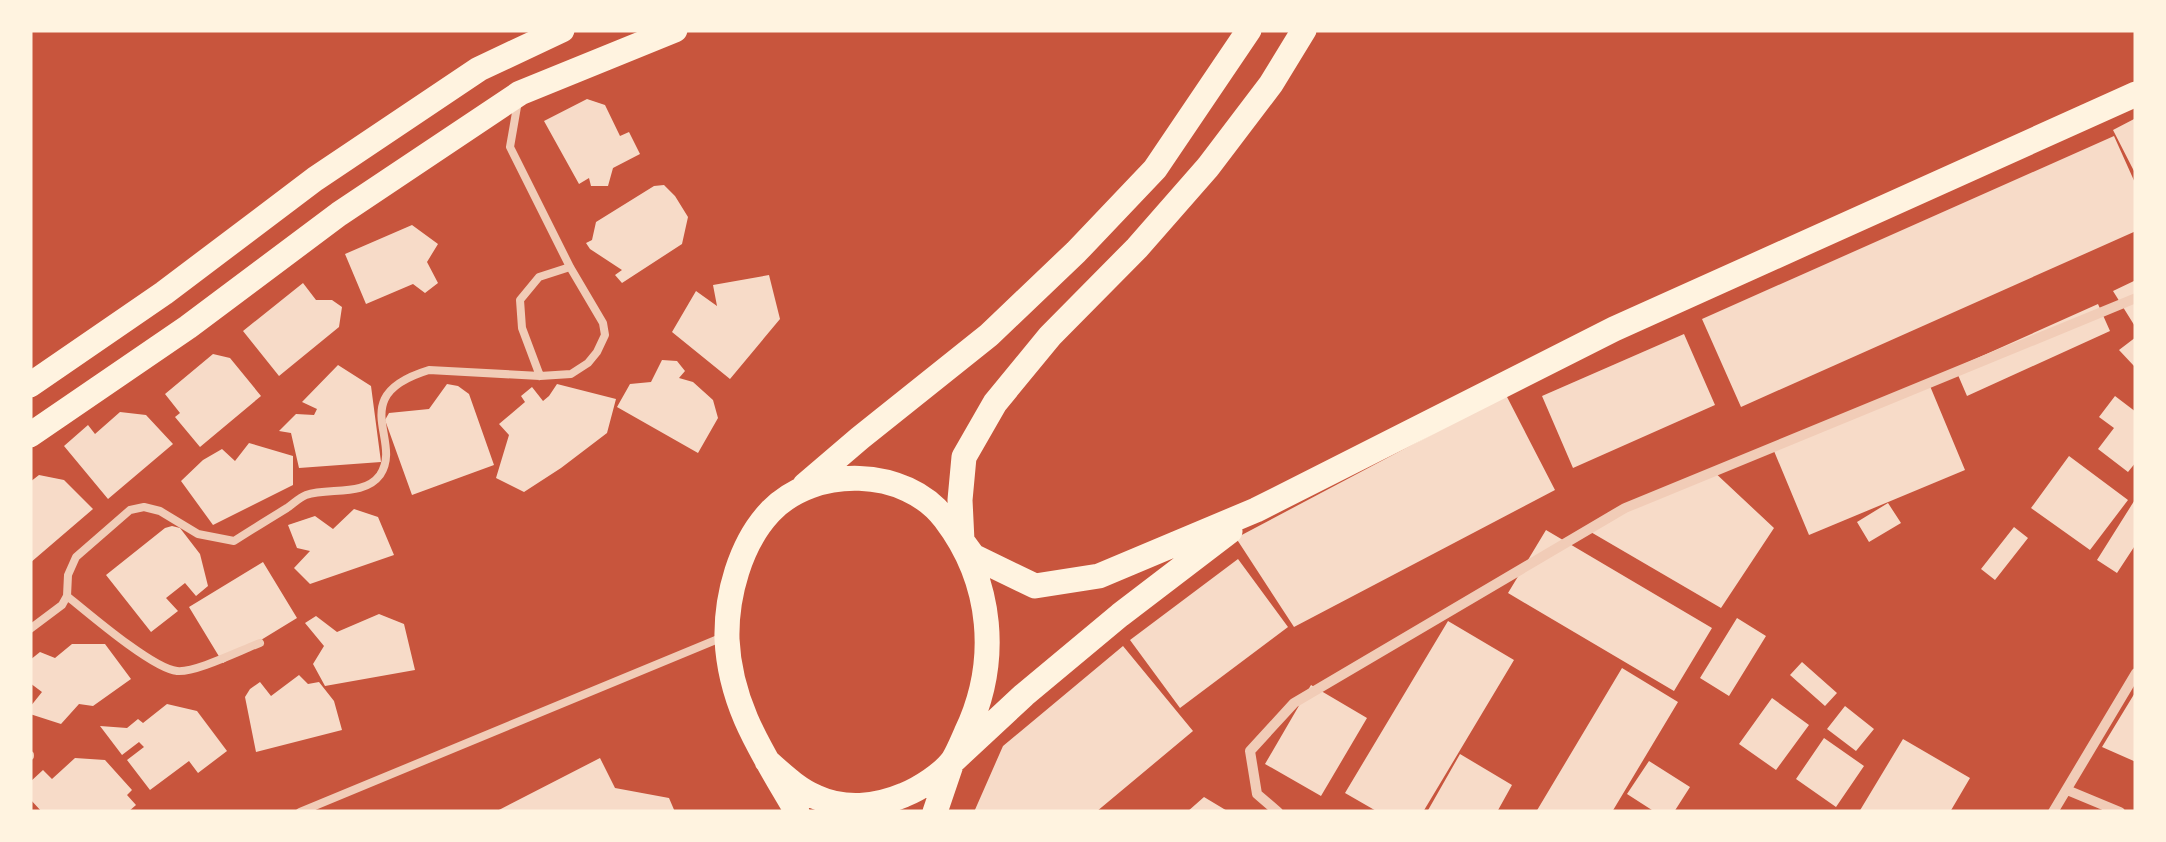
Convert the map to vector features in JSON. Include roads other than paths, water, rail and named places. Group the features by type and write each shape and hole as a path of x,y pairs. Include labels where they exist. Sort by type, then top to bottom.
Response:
{"main road":[{"path":"30,386 164,293 315,179 479,69 562,30"},
{"path":"30,435 188,327 339,214 520,93 676,30"},
{"path":"797,812 742,716 730,674 727,635 732,589 754,532 772,510 990,335 1076,252 1155,169 1249,30"},
{"path":"935,812 952,762 976,711 987,651 981,590 962,541 964,457 995,403 1050,336 1137,248 1208,166 1271,84 1304,30"},
{"path":"799,491 844,478 870,478 895,484 914,492 940,512 973,556 1035,586 1099,576 1256,510 1614,329 2136,94"},
{"path":"767,761 816,798 843,805 888,802 912,792 952,762 1106,626 1256,510"}],"street":[{"path":"1278,812 1258,794 1250,751 1294,703 1625,508 2136,298"},
{"path":"2053,812 2136,673"},
{"path":"2067,790 2120,812"}],"lane":[{"path":"30,629 62,605 76,556 130,510 144,507 198,534 234,541 306,495 364,487 376,480 386,458 380,418 383,404 390,392 412,375 429,370 571,374 588,363 605,335 603,324 510,147 520,93"},
{"path":"540,376 522,328 520,300 540,277 570,267"},
{"path":"66,596 133,647 164,668 178,672 260,643"},
{"path":"300,812 727,635"}]}
